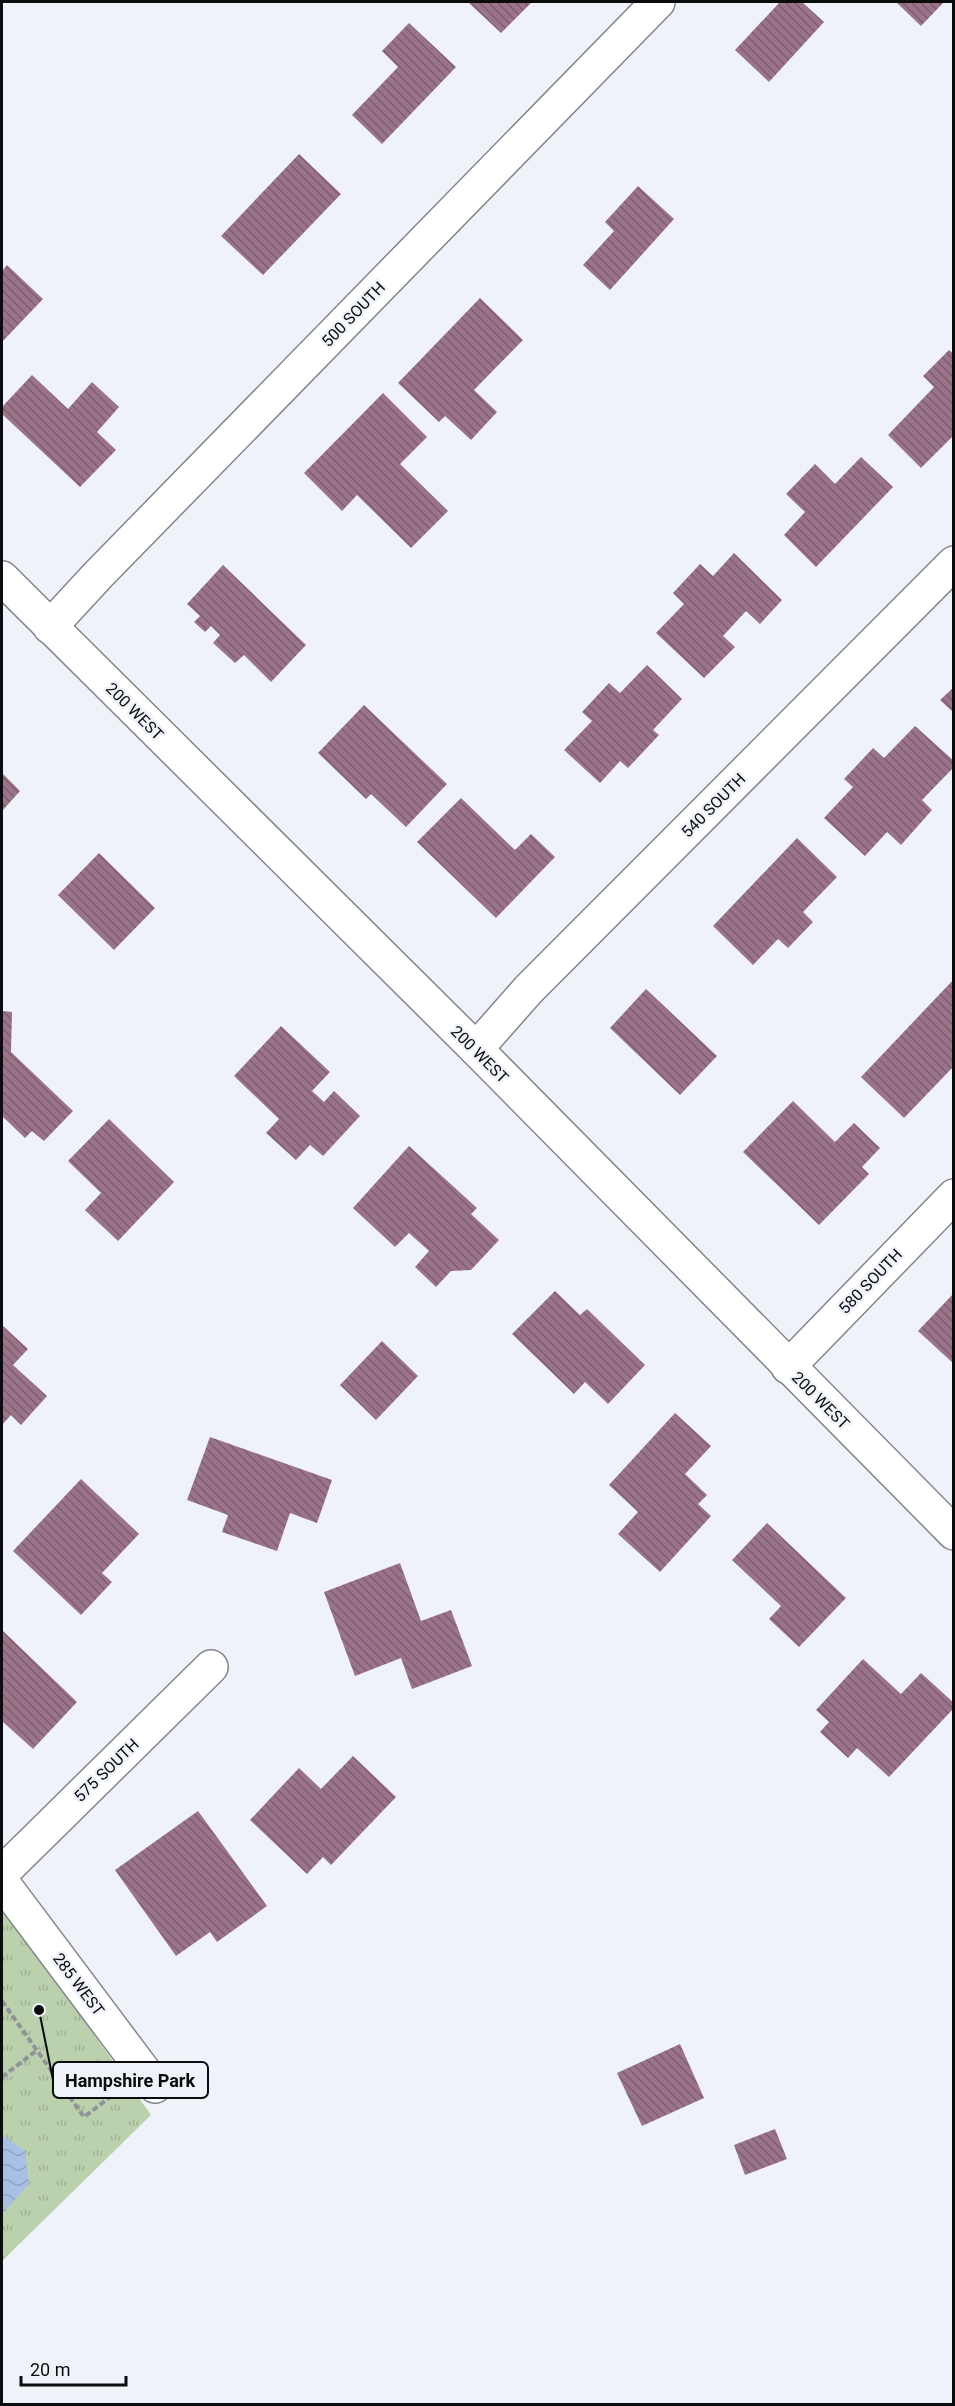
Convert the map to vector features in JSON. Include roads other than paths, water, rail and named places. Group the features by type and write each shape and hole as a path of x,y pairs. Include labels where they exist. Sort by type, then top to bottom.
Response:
{"street":[{"name":"500 SOUTH","path":"50,627 114,558 658,2"},
{"name":"540 SOUTH","path":"476,1049 537,981 954,563"},
{"name":"200 WEST","path":"3,582 476,1049 954,1533"},
{"name":"580 SOUTH","path":"788,1367 954,1196"},
{"name":"575 SOUTH","path":"2,1873 211,1667"},
{"name":"285 WEST","path":"2,1882 150,2078"}],"water":[{"path":"2,2135 25,2151 29,2184 2,2214"}],"place":[{"name":"Hampshire Park","path":"39,2010"}]}
